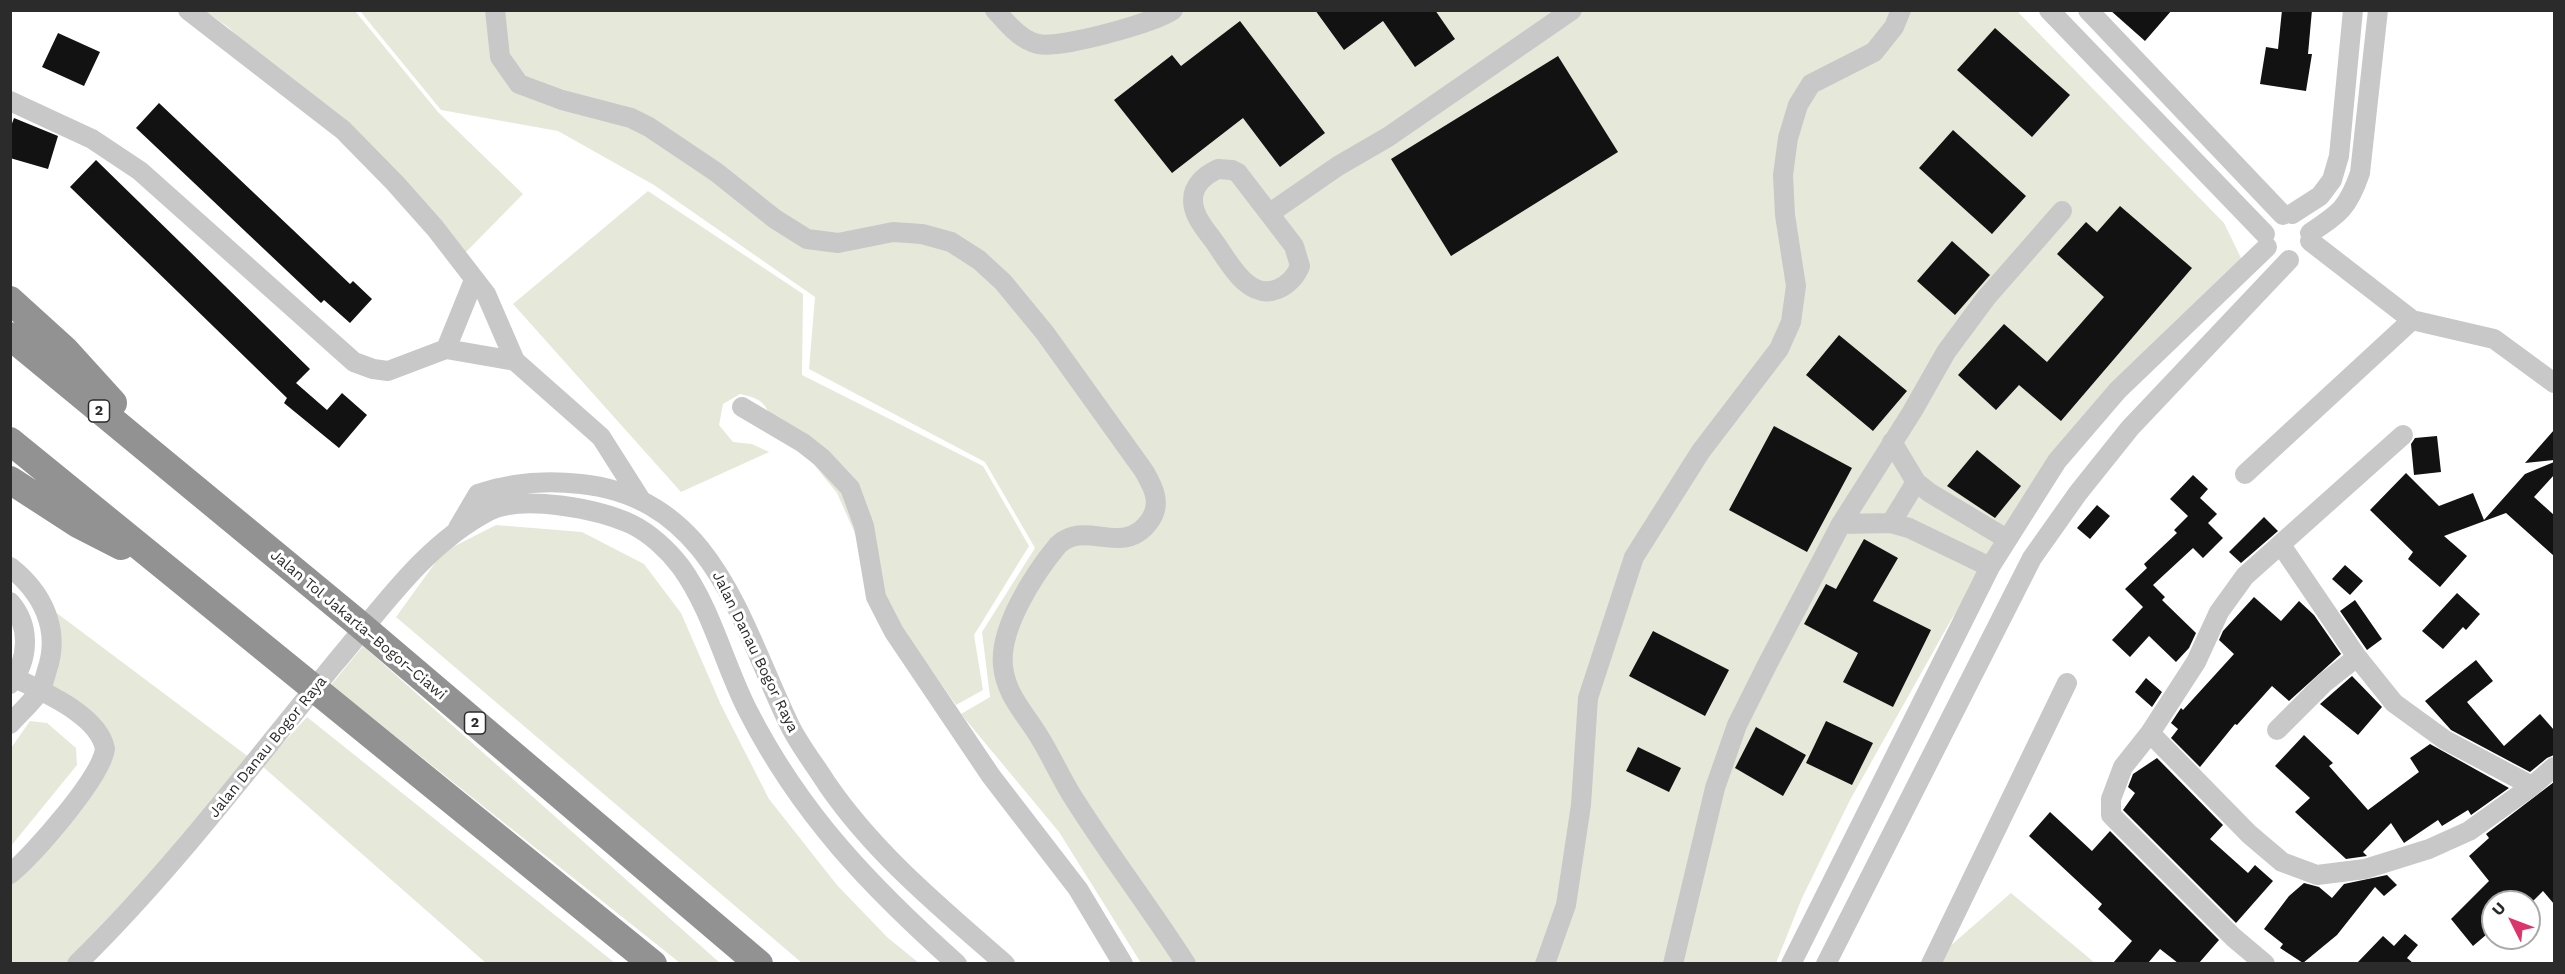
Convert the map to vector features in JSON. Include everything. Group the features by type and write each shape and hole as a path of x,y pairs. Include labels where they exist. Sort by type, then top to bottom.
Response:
{"highway":[{"path":"10,300 64,349 188,485"},
{"name":"Jalan Tol Jakarta–Bogor–Ciawi","path":"10,336 353,619 759,963"},
{"path":"10,441 181,578 336,708 653,963"},
{"path":"10,480 78,524 181,578"}],"street":[{"path":"188,10 343,130 435,228 486,294 515,361 601,437 641,500"},
{"path":"495,10 500,57 519,84 561,100 631,118 649,127 807,239 838,243 893,232 922,234 951,242 979,260 1003,282 1045,333 1144,471 1156,498 1154,515 1137,534 1114,539 1079,536 1068,538 1056,547 1013,617 1005,642 1003,669 1010,692 1020,711 1039,735 1071,793 1186,963"},
{"path":"994,10 1017,33 1040,45 1064,44 1141,24 1173,10"},
{"path":"1270,213 1338,166 1388,137 1572,10"},
{"path":"1545,963 1566,905 1581,805 1588,698 1634,556 1701,451 1779,349 1791,322 1796,286 1785,215 1783,175 1788,138 1798,105 1811,84 1874,52 1894,27 1901,10"},
{"path":"2049,10 2266,240 2276,256 2289,260"},
{"path":"2088,10 2288,215 2304,221 2310,237 2412,320 2494,339 2554,383"},
{"path":"1791,963 1990,567 2057,461 2118,390 2266,240 2272,222 2320,196 2334,172 2339,156 2353,10"},
{"path":"1826,963 2032,558 2078,493 2130,428 2289,260 2299,257 2306,250 2310,237 2341,213 2353,193 2360,173 2378,10"},
{"path":"10,101 92,139 140,171 354,362 374,369 388,370 446,349 515,361"},
{"path":"1218,170 1232,170 1246,182 1270,213 1294,246 1300,266 1284,286 1267,292 1253,288 1236,272 1198,219 1194,211 1193,195 1196,187 1210,173 1218,170"},
{"path":"1673,963 1701,840 1737,725 1841,524 1946,352 1986,298 2062,211"},
{"path":"446,349 474,280"},
{"path":"2246,474 2412,320"},
{"path":"742,407 803,443 822,458 850,488 864,526 876,597 889,623 991,776 1078,889 1123,963"},
{"path":"2265,963 2233,937 2111,815 2111,799 2123,767 2150,733 2196,662 2219,612 2246,576 2403,435"},
{"path":"1892,442 1916,482 1930,493 2007,539"},
{"name":"Jalan Danau Bogor Raya","path":"457,530 478,494 516,483 558,481 596,485 641,500 689,534 710,560 740,613 792,730 828,786 877,846 910,880 1005,963"},
{"path":"1891,523 1916,482"},
{"name":"Jalan Danau Bogor Raya","path":"77,963 112,930 210,820 254,761 417,565 457,530 494,509 551,505 597,512 632,525 661,546 681,567 699,598 747,710 781,770 822,829 863,875 957,963"},
{"path":"1841,524 1891,523 1909,528 1990,567"},
{"path":"2281,545 2357,657 2394,703 2445,740 2532,786"},
{"path":"10,567 34,588 52,633 50,662 40,690 10,724"},
{"path":"10,602 22,624 26,646 13,681 40,690 93,725 102,739 104,754 94,775 72,805 10,874"},
{"path":"2277,730 2324,683 2357,657"},
{"path":"1931,963 2067,683"},
{"path":"2150,733 2249,834 2282,862 2317,875 2365,869 2429,849 2469,831 2532,786 2554,767"}],"green space":[{"path":"205,11 355,11 438,112 523,194 462,256 415,205 228,27"},
{"path":"360,11 2017,11 2224,223 2241,258 2215,298 2040,486 1951,620 1850,800 1802,898 1776,963 1141,963 1059,832 961,714 990,697 982,632 1035,548 985,462 809,369 815,297 654,185 558,131 441,110"},
{"path":"648,191 803,294 802,375 983,466 1029,546 974,635 983,690 956,705 889,610 837,493 806,455 773,429 764,404 755,398 740,394 723,404 719,425 733,442 752,444 769,452 681,492 513,304"},
{"path":"496,525 582,532 644,564 681,613 721,705 769,799 837,885 887,937 919,963 802,963 396,617 443,552"},
{"path":"42,602 254,761 77,963 11,963 10,873 59,820 104,744 40,690 53,638"},
{"path":"363,646 720,963 680,963 331,685"},
{"path":"307,717 615,963 486,963 262,766"},
{"path":"30,721 47,723 76,748 77,765 11,846 11,748"},
{"path":"2011,893 2095,963 1942,964 1934,960"}],"building":[{"path":"1315,10 1435,10 1455,39 1415,67 1383,21 1344,50"},
{"path":"2110,10 2172,10 2145,41"},
{"path":"2282,10 2312,10 2308,54 2312,54 2306,91 2260,84 2266,47 2278,49"},
{"path":"1240,21 1325,133 1280,167 1243,118 1172,173 1114,100 1172,55 1181,66"},
{"path":"1995,28 2070,95 2032,137 1957,70"},
{"path":"58,33 100,52 84,86 42,67"},
{"path":"1558,56 1618,152 1451,256 1391,159"},
{"path":"159,103 350,284 353,281 372,299 350,323 324,300 321,303 136,128"},
{"path":"14,118 58,136 48,169 10,158 10,129"},
{"path":"1953,130 2026,196 1992,234 1919,168"},
{"path":"96,160 310,369 296,383 327,410 342,393 367,415 339,448 284,403 287,398 70,187"},
{"path":"2120,206 2192,268 2061,421 2019,385 1996,410 1958,375 2004,324 2047,362 2104,297 2057,254 2086,222 2097,232"},
{"path":"1952,241 1990,275 1955,315 1917,281"},
{"path":"1839,335 1907,391 1873,431 1806,375"},
{"path":"1774,426 1852,468 1807,552 1729,510"},
{"path":"2554,430 2554,460 2525,463"},
{"path":"2437,436 2441,472 2414,475 2411,444 2415,438"},
{"path":"1977,450 2021,486 1995,518 1947,486"},
{"path":"2554,462 2554,475 2534,497 2554,515 2554,556 2506,513 2444,536 2467,556 2440,587 2408,559 2413,552 2370,510 2406,473 2439,506 2473,493 2484,520 2525,474"},
{"path":"2193,475 2208,489 2200,498 2217,514 2208,523 2223,538 2203,558 2193,548 2153,585 2165,597 2162,600 2196,633 2189,648 2176,662 2149,636 2130,657 2112,640 2143,607 2125,589 2147,568 2144,564 2177,533 2174,530 2188,516 2170,499"},
{"path":"2097,505 2110,516 2090,539 2077,528"},
{"path":"2264,517 2278,531 2241,563 2229,552"},
{"path":"1864,539 1898,558 1873,601 1931,630 1893,707 1843,682 1858,653 1804,624 1826,584 1836,589"},
{"path":"2345,565 2363,581 2350,595 2332,579"},
{"path":"2457,593 2480,614 2466,630 2463,627 2443,649 2422,631"},
{"path":"2254,597 2281,621 2299,601 2314,615 2341,654 2289,701 2272,686 2237,725 2235,724 2200,767 2171,738 2178,729 2171,723 2181,708 2183,710 2234,654 2219,640 2223,631"},
{"path":"2355,600 2382,639 2367,650 2340,611"},
{"path":"1653,631 1729,670 1705,716 1629,676"},
{"path":"2476,660 2493,681 2467,702 2504,746 2540,714 2554,730 2554,755 2530,772 2451,730 2425,701"},
{"path":"2352,676 2382,707 2358,735 2320,704"},
{"path":"2146,678 2162,692 2152,707 2135,692"},
{"path":"1826,721 1873,743 1852,785 1806,763"},
{"path":"1756,727 1806,755 1783,796 1735,768"},
{"path":"2304,735 2333,763 2329,766 2368,810 2419,772 2410,758 2430,744 2509,788 2471,815 2468,810 2442,826 2438,820 2404,843 2391,823 2363,852 2367,856 2346,859 2295,812 2310,798 2275,766"},
{"path":"1638,747 1681,768 1669,792 1626,771"},
{"path":"2157,758 2223,825 2210,839 2248,873 2255,865 2273,881 2236,923 2123,810 2135,793 2128,787 2133,774"},
{"path":"2554,782 2554,904 2543,891 2541,893 2541,890 2481,890 2481,939 2473,946 2451,919 2489,881 2469,856 2489,838 2486,834"},
{"path":"2050,812 2092,851 2110,831 2219,940 2199,963 2178,963 2160,949 2148,963 2113,963 2132,941 2098,909 2102,904 2029,836"},
{"path":"2387,875 2397,885 2384,896 2375,887 2337,935 2303,963 2280,948 2283,944 2264,929 2289,896 2304,883 2319,887 2332,898 2344,884"},
{"path":"2405,934 2418,945 2407,958 2413,963 2357,963 2383,936 2394,946"}]}
